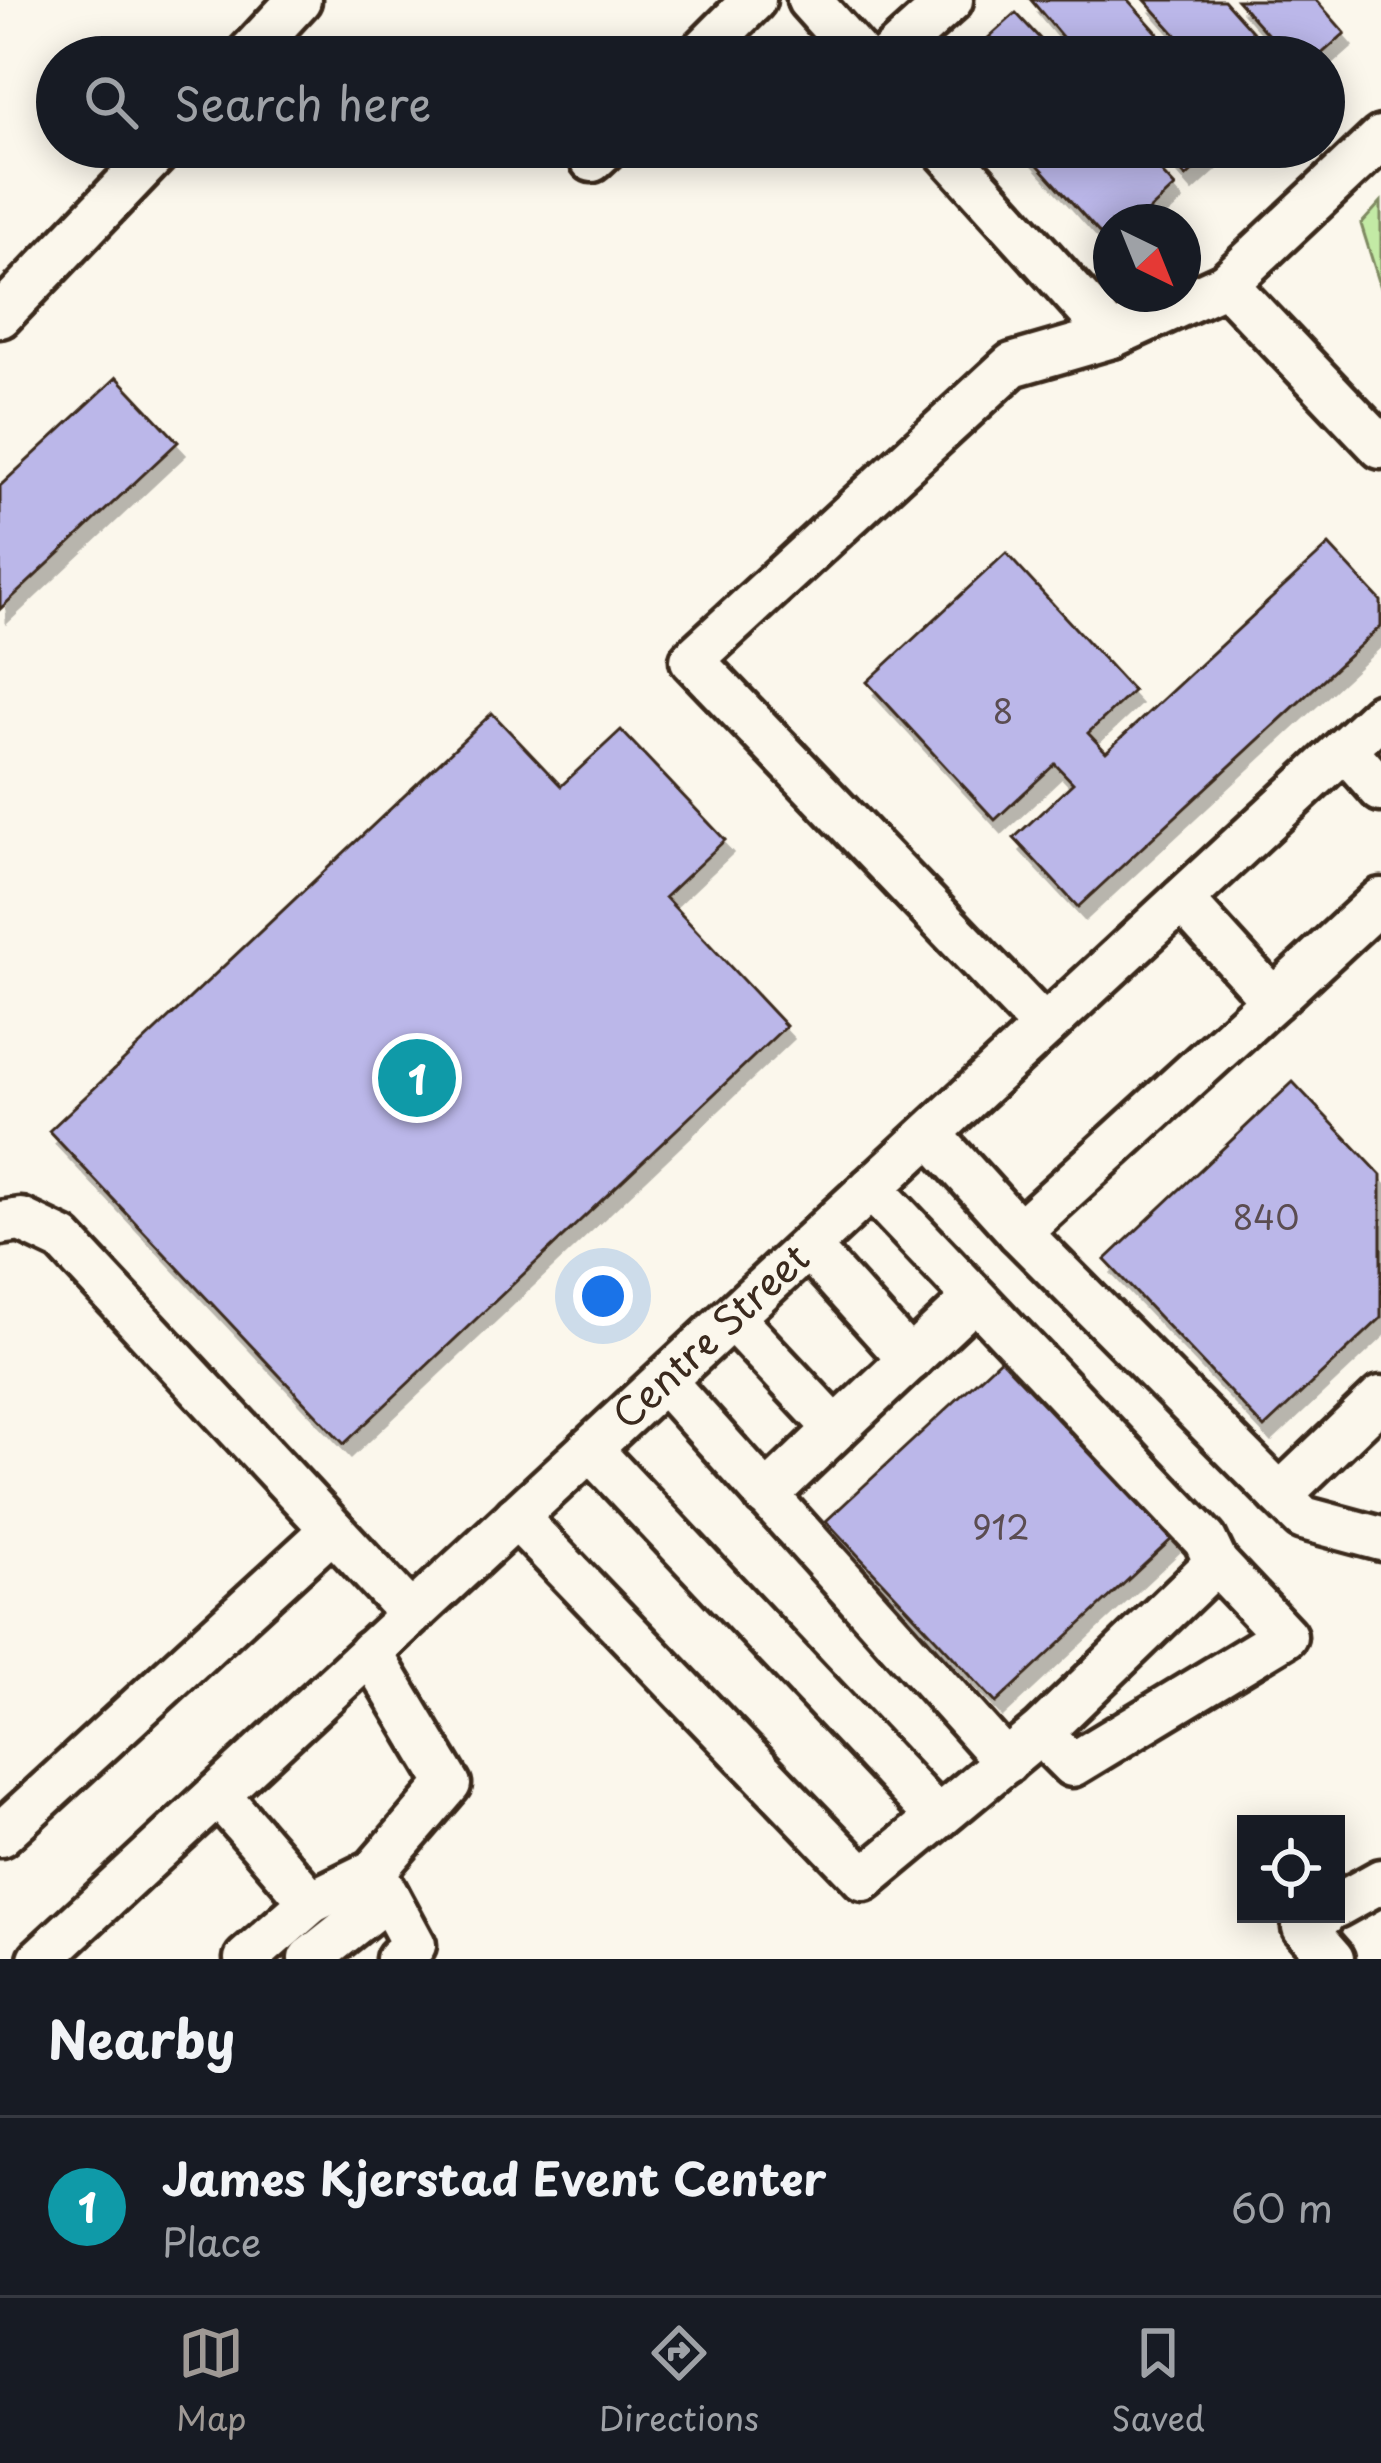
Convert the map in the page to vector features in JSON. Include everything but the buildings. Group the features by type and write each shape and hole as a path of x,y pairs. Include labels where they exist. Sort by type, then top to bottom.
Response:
{"street":[{"path":"266,36 299,0"},
{"path":"718,36 754,0"},
{"path":"808,0 841,36"},
{"path":"911,36 951,0"},
{"path":"1044,1027 692,660 1012,365 1112,336 1226,284 1381,138"},
{"path":"0,316 142,168"},
{"path":"961,168 1112,336"},
{"path":"1226,284 1381,447"},
{"name":"Centre Street","path":"40,1959 1381,715"},
{"path":"1345,749 1381,790"},
{"path":"1182,900 1273,1000"},
{"path":"1019,1232 1381,900"},
{"path":"931,1135 1019,1232 1303,1518 1381,1539"},
{"path":"871,1188 1205,1540 1216,1564 1286,1636 1072,1765 1040,1732"},
{"path":"0,1223 21,1220 63,1240 411,1614"},
{"path":"808,1247 910,1360"},
{"path":"766,1496 974,1299"},
{"path":"732,1318 836,1429"},
{"path":"664,1381 1006,1762"},
{"path":"1280,1495 1381,1398"},
{"path":"590,1450 938,1817"},
{"path":"516,1517 864,1879 1040,1732 1216,1564"},
{"path":"0,1835 332,1529"},
{"path":"353,1959 390,1912 449,1784 370,1652"},
{"path":"218,1794 311,1902 390,1912"},
{"path":"1345,1901 1380,1882"},
{"path":"246,1959 311,1902"},
{"path":"310,1959 390,1912"},
{"path":"1310,1923 1304,1927 1332,1959"}],"green space":[{"path":"1381,202 1381,288 1361,224"}],"place":[{"name":"James Kjerstad Event Center","path":"417,1078"}]}
